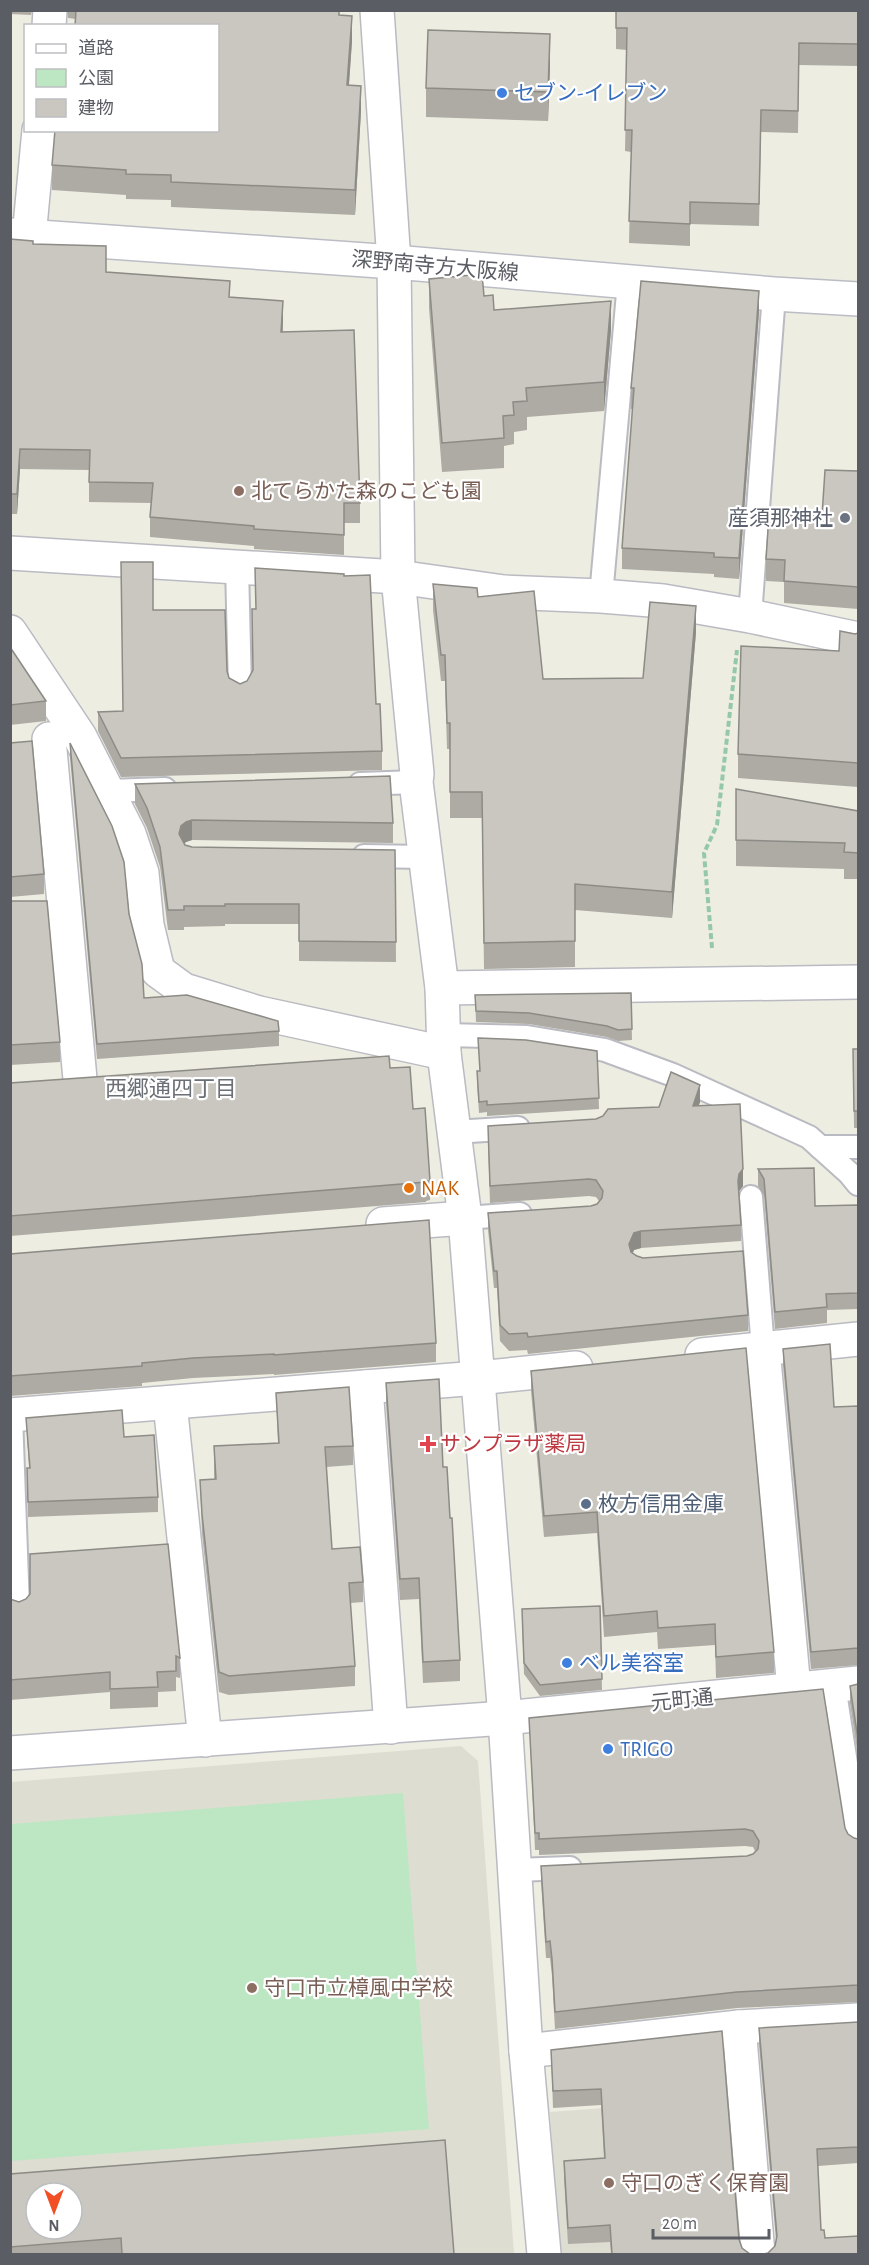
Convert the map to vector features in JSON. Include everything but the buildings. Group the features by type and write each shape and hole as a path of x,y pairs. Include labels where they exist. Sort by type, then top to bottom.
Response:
{"street":[{"path":"377,10 394,262 398,576 416,782 442,988 444,1044 465,1218 505,1718 526,2051 544,2254"},
{"path":"20,236 39,132"},
{"name":"深野南寺方大阪線","path":"20,236 394,262 858,299"},
{"path":"10,553 398,576 504,592 663,601 746,615 858,639"},
{"path":"10,632 50,740 54,908 80,1078"},
{"path":"50,740 109,791 129,834 142,873 147,925 158,972 184,990 259,1012 444,1044"},
{"path":"442,988 858,982"},
{"path":"339,1060 444,1044"},
{"path":"45,1082 115,1076"},
{"path":"348,1227 465,1218"},
{"path":"668,1359 858,1339"},
{"path":"763,1349 794,1689"},
{"path":"11,1415 478,1378 609,1365"},
{"path":"366,1387 392,1727"},
{"path":"170,1403 205,1740"},
{"name":"元町通","path":"10,1753 505,1718 846,1684"},
{"path":"526,2051 739,2027 858,2020"},
{"path":"739,2027 758,2254"}],"lane":[{"path":"601,596 629,282"},
{"path":"746,615 774,294"},
{"path":"237,566 240,689"},
{"path":"333,785 416,782"},
{"path":"109,791 191,788"},
{"path":"343,856 425,857"},
{"path":"444,1044 527,1037 605,1050 673,1075 809,1137 858,1184"},
{"path":"454,1132 536,1126"},
{"path":"820,1147 858,1147"},
{"path":"751,1197 763,1349"},
{"path":"465,1218 544,1212"},
{"path":"733,1256 756,1254"},
{"path":"11,1415 18,1608"},
{"path":"846,1684 858,1842"},
{"path":"515,1870 596,1866"}],"path":[{"path":"716,984 704,853 717,825 746,615"}],"shaded area":[{"name":"守口市立樟風中学校","path":"461,1746 478,1761 514,2254 11,2254 11,1782"},
{"name":"守口のぎく保育園","path":"659,2104 668,2254 559,2254 550,2112"}],"green space":[{"path":"403,1793 429,2129 11,2161 11,1824"}],"place":[{"name":"セブン-イレブン","path":"502,93"},
{"name":"北てらかた森のこども園","path":"239,491"},
{"name":"産須那神社","path":"845,518"},
{"name":"NAK","path":"409,1188"},
{"name":"サンプラザ薬局","path":"428,1444"},
{"name":"枚方信用金庫","path":"586,1504"},
{"name":"ベル美容室","path":"567,1663"},
{"name":"TRIGO","path":"608,1749"},
{"name":"守口市立樟風中学校","path":"252,1988"},
{"name":"守口のぎく保育園","path":"609,2183"}],"district":[{"name":"西郷通四丁目","path":"171,1088"}]}
